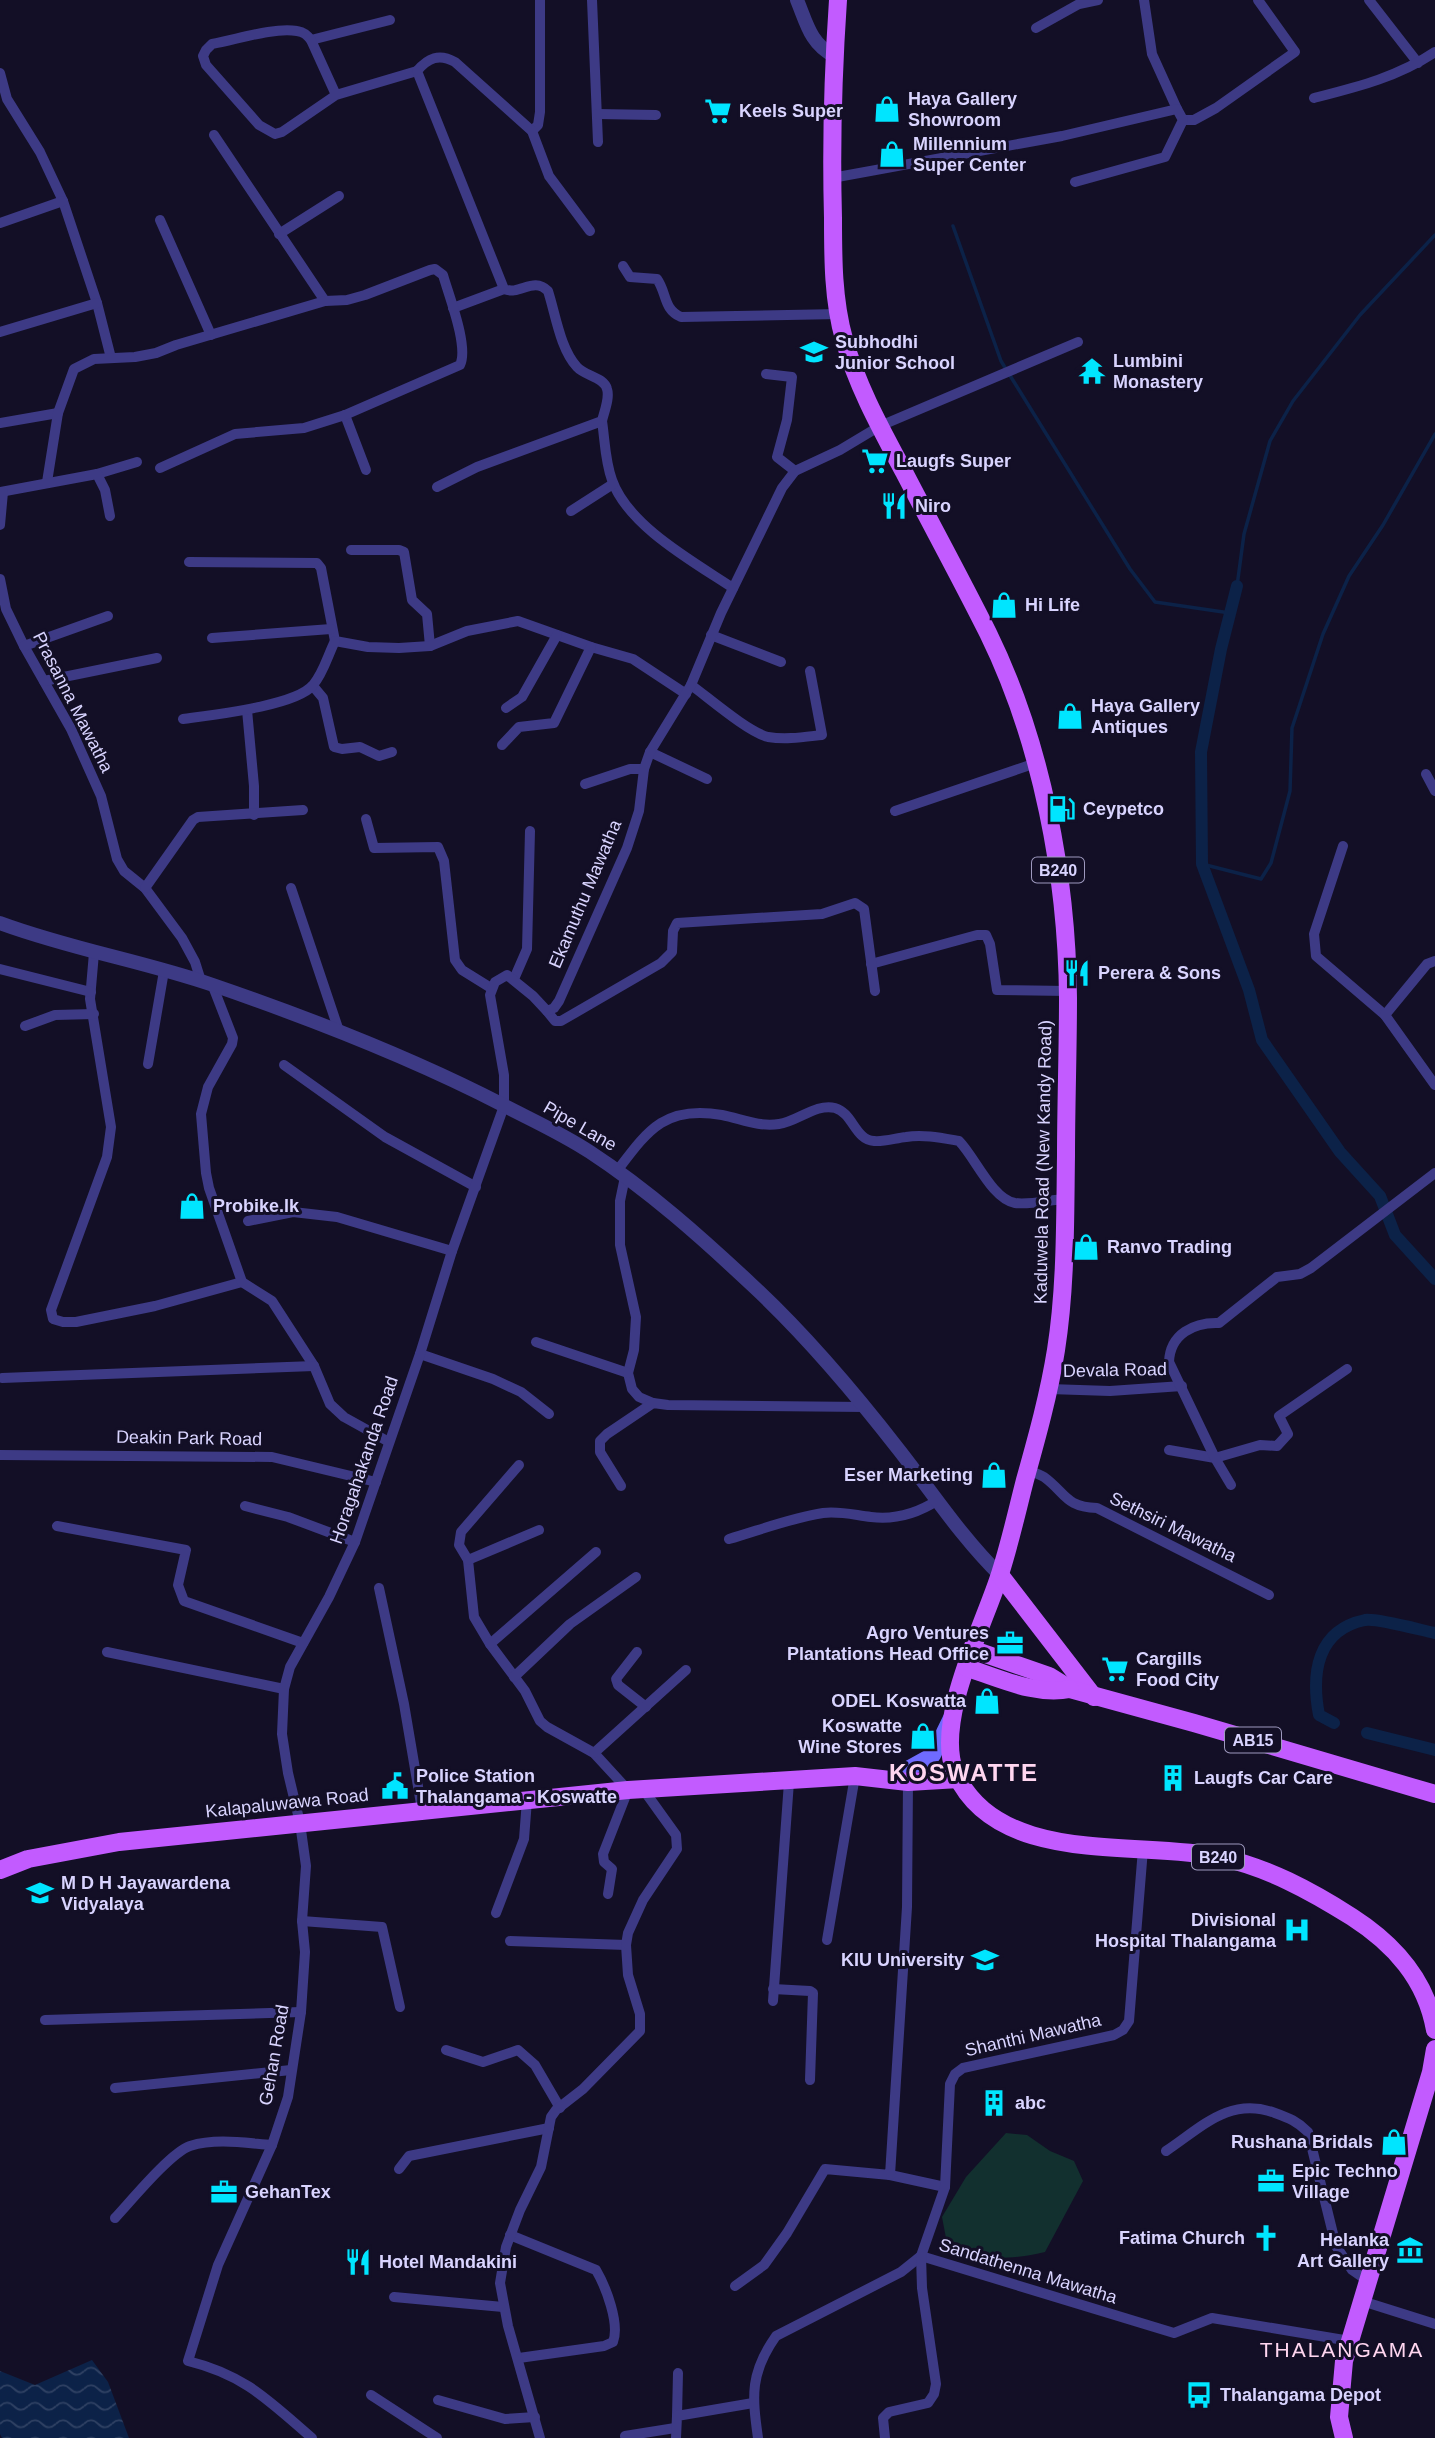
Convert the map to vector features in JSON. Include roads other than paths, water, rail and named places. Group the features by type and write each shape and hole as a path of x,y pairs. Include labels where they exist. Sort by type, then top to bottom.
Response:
{"main road":[{"name":"Kaduwela Road (New Kandy Road)","path":"838,0 834,56 833,249 844,338 856,373 880,426 991,640 1012,691 1046,803 1058,870 1068,991 1065,1199 1060,1316 1049,1389 1000,1575 953,1713 950,1741 956,1774"},
{"path":"1000,1575 1094,1697"},
{"name":"AB15","path":"974,1650 1049,1676 1070,1689 1094,1697 1195,1723 1435,1794"},
{"name":"AB15","path":"967,1668 1040,1691 1070,1689"},
{"path":"906,1776 933,1755 953,1713"},
{"name":"Kalapaluwawa Road","path":"0,1870 28,1859 78,1848 422,1810 636,1790 875,1777 892,1772 906,1776 956,1774"},
{"name":"B240","path":"956,1774 982,1808 1017,1829 1068,1845 1190,1852 1240,1863 1290,1882 1342,1910 1376,1934 1406,1962 1425,1992 1435,2030"},
{"path":"1343,2438 1339,2396 1344,2361 1433,2073 1435,2049"}],"street":[{"path":"532,131 538,125 540,112 540,0"},
{"path":"592,0 598,142"},
{"path":"797,0 813,40 821,49 834,56"},
{"path":"1036,28 1079,4 1098,0"},
{"path":"1143,0 1152,54 1183,120"},
{"path":"1183,120 1194,120 1216,108 1295,52 1258,0"},
{"path":"1369,0 1418,63"},
{"path":"311,40 390,20"},
{"path":"336,95 311,40 299,31 281,31 212,44 203,56 206,65 259,125 275,134 336,95 417,71 431,58 449,58 532,131 550,176 590,231"},
{"path":"1314,98 1375,82 1418,63 1435,52"},
{"path":"417,71 504,289"},
{"path":"0,73 4,100 40,152 63,201 97,303 111,358"},
{"path":"832,178 1062,136 1177,109"},
{"path":"597,114 656,115"},
{"path":"1075,182 1165,157 1183,120"},
{"path":"214,135 325,301"},
{"path":"279,234 339,197"},
{"path":"0,223 63,201"},
{"path":"160,220 211,335"},
{"path":"623,266 630,278 657,279 666,304 674,314 681,317 839,314"},
{"path":"47,482 58,413 74,369 94,359 156,353 325,301 347,300 365,295 435,269 443,275 463,348 460,365 345,415 304,428 235,434 160,468"},
{"path":"453,308 504,289 513,291 534,284 545,287 564,346 575,365 585,374 603,381 607,388 602,421 607,464 613,484 622,499 656,537 733,588"},
{"path":"0,332 97,303"},
{"path":"766,373 792,377 787,420 777,457 795,471 840,450 880,426 1078,342"},
{"path":"0,423 58,413"},
{"path":"345,415 366,470"},
{"path":"437,488 477,467 602,421"},
{"path":"0,525 2,492 97,474 137,463"},
{"name":"Ekamuthu Mawatha","path":"547,1012 559,1001 627,848 639,811 644,769 650,752 688,689 777,496 795,471"},
{"path":"97,474 105,490 110,516"},
{"path":"571,511 613,484"},
{"path":"351,550 404,552 412,600 427,614 430,646"},
{"path":"183,719 247,710 296,696 313,686 335,641 322,574 317,563 189,562"},
{"name":"Prasanna Mawatha","path":"0,579 6,609 71,729 101,796 117,859 124,871 145,888 182,938 233,1038 208,1087 201,1114 206,1173 242,1282"},
{"path":"24,646 108,616"},
{"path":"335,641 378,648 430,646 467,631 518,621 633,659 765,736 791,739 822,735 810,671"},
{"path":"212,638 331,629"},
{"path":"506,708 522,697 557,635"},
{"path":"711,635 781,662"},
{"path":"502,745 519,727 554,723 591,647"},
{"path":"44,681 157,658"},
{"path":"313,686 323,698 334,747 360,747 379,756 392,752"},
{"path":"247,710 254,815"},
{"path":"650,752 707,779"},
{"path":"895,811 1036,763"},
{"path":"584,784 630,769 644,769"},
{"path":"1426,774 1435,791"},
{"path":"145,888 193,820 198,817 303,810"},
{"path":"366,819 374,848 438,847 444,861 455,960 462,970 491,988"},
{"path":"514,979 527,949 530,831"},
{"path":"1343,846 1314,934 1316,956 1385,1015 1435,1085"},
{"path":"291,888 339,1031"},
{"path":"504,1106 503,1075 493,1021 491,988 495,982 507,975 555,1021 561,1020 661,962 672,952 674,926 677,923 822,914 855,903 864,909 876,991"},
{"name":"Pipe Lane","path":"0,923 94,953 206,983 339,1031 457,1081 587,1150 693,1232 754,1287 814,1348 865,1407 981,1556 1000,1575"},
{"path":"871,964 977,935 986,936 990,944 997,990 1068,991"},
{"path":"94,953 91,992 93,1014 111,1127 107,1157 51,1310 53,1319 76,1322 242,1282 272,1301 314,1366 330,1405 344,1417 389,1442"},
{"path":"1385,1015 1427,964 1435,961"},
{"path":"0,969 91,992"},
{"path":"148,1063 164,971"},
{"path":"25,1026 55,1015 93,1014"},
{"path":"284,1065 385,1137 476,1187"},
{"name":"Horagahakanda Road","path":"300,1823 290,1786 282,1734 284,1689 290,1667 329,1597 355,1542 420,1354 452,1251 504,1106"},
{"path":"865,1407 668,1405 639,1397 632,1389 628,1373 634,1350 636,1317 620,1245 621,1174 643,1136 661,1122 678,1115 705,1113 762,1125 783,1124 823,1107 841,1111 850,1118 862,1136 872,1141 909,1136 959,1141 1007,1201 1018,1203 1065,1199"},
{"path":"1231,1485 1215,1458 1169,1362 1169,1348 1176,1338 1204,1322 1219,1323 1277,1277 1300,1274 1311,1268 1435,1173"},
{"path":"248,1221 293,1212 337,1217 452,1251"},
{"path":"536,1342 628,1373"},
{"path":"420,1354 493,1378 521,1392 549,1413"},
{"path":"2,1378 314,1366"},
{"path":"1169,1450 1215,1458 1260,1445 1277,1446 1287,1434 1279,1416 1346,1369"},
{"name":"Devala Road","path":"1049,1389 1110,1391 1182,1386"},
{"path":"621,1486 600,1452 600,1441 653,1402"},
{"name":"Deakin Park Road","path":"0,1455 272,1457 376,1482"},
{"path":"519,1465 461,1532 459,1545 468,1560 474,1617 490,1644 525,1691 540,1721 594,1753 636,1790 676,1835 677,1849 643,1900 628,1933 628,1975 640,2014 640,2031 551,2117 541,2167 510,2235 501,2267 503,2306 540,2438"},
{"name":"Sethsiri Mawatha","path":"1028,1470 1044,1477 1067,1501 1083,1508 1097,1508 1269,1595"},
{"path":"729,1539 825,1513 848,1512 880,1518 898,1516 918,1511 938,1500"},
{"path":"244,1506 288,1517 355,1542"},
{"path":"57,1525 186,1550 178,1586 184,1601 303,1643"},
{"path":"468,1560 539,1530"},
{"path":"490,1644 596,1552"},
{"path":"514,1677 570,1624 636,1577"},
{"path":"380,1588 422,1810"},
{"path":"107,1652 284,1689"},
{"path":"637,1652 616,1679 618,1685 646,1707"},
{"path":"594,1753 686,1670"},
{"path":"827,1940 855,1776"},
{"path":"890,2175 907,1907 906,1776"},
{"path":"789,1782 773,1995 810,1991 813,1993 810,2080"},
{"path":"608,1894 612,1869 604,1862 603,1854 636,1790"},
{"path":"496,1913 524,1839 527,1800"},
{"name":"Gehan Road","path":"300,1823 306,1867 302,1922 305,1952 301,2012 288,2096 272,2145 218,2265 188,2361 215,2367 252,2386 312,2438"},
{"name":"Shanthi Mawatha","path":"921,2256 944,2187 950,2084 955,2074 963,2068 1114,2035 1123,2030 1129,2021 1143,1849"},
{"path":"302,1922 382,1927 400,2007"},
{"path":"510,1941 626,1945"},
{"path":"45,2020 301,2012"},
{"path":"446,2050 483,2062 518,2050 536,2065 560,2108"},
{"path":"115,2088 291,2070"},
{"path":"1166,2151 1224,2112 1258,2106 1297,2120 1308,2132 1336,2246 1352,2270 1368,2281"},
{"path":"400,2169 409,2156 549,2128"},
{"path":"115,2218 173,2158 188,2147 218,2141 272,2145"},
{"path":"735,2286 764,2265 787,2233 825,2169 890,2175 944,2187"},
{"path":"510,2235 596,2270 604,2283 616,2332 612,2342 604,2346 519,2358"},
{"path":"885,2438 883,2418 888,2412 928,2403 936,2384 922,2287 921,2256"},
{"name":"Sandathenna Mawatha","path":"758,2438 753,2403 755,2374 776,2336 901,2272 921,2256 1174,2333 1212,2318 1350,2341"},
{"path":"394,2297 503,2306"},
{"path":"1362,2301 1435,2324"},
{"path":"625,2436 675,2433 678,2373"},
{"path":"371,2395 437,2438"},
{"path":"438,2400 505,2419 535,2417"},
{"path":"677,2416 753,2403"}],"water":[{"path":"92,2360 108,2382 129,2438 2,2438 0,2371 35,2385"}],"waterway":[{"path":"953,226 1001,361 1130,569 1155,602 1230,613"},
{"path":"1237,586 1244,534 1270,441 1293,401 1360,315 1435,235"},
{"path":"1202,864 1261,879 1271,863 1290,791 1292,728 1323,634 1349,576 1383,525 1435,434"},
{"path":"1237,586 1221,649 1201,752 1202,864 1249,990 1262,1040 1340,1152 1380,1196 1395,1235 1435,1279"},
{"path":"1334,1723 1319,1715 1316,1684 1321,1655 1336,1633 1365,1620 1388,1622 1435,1633"},
{"path":"1367,1733 1435,1750"}],"place":[{"name":"Haya Gallery Showroom","path":"887,109"},
{"name":"Keels Super","path":"718,111"},
{"name":"Millennium Super Center","path":"892,154"},
{"name":"Subhodhi Junior School","path":"814,352"},
{"name":"Lumbini Monastery","path":"1092,371"},
{"name":"Laugfs Super","path":"875,461"},
{"name":"Niro","path":"894,506"},
{"name":"Hi Life","path":"1004,605"},
{"name":"Haya Gallery Antiques","path":"1070,716"},
{"name":"Ceypetco","path":"1062,809"},
{"name":"Perera & Sons","path":"1077,973"},
{"name":"Probike.lk","path":"192,1206"},
{"name":"Ranvo Trading","path":"1086,1247"},
{"name":"Eser Marketing","path":"994,1475"},
{"name":"Agro Ventures Plantations Head Office","path":"1010,1643"},
{"name":"Cargills Food City","path":"1115,1669"},
{"name":"ODEL Koswatta","path":"987,1701"},
{"name":"Koswatte Wine Stores","path":"923,1736"},
{"name":"Laugfs Car Care","path":"1173,1778"},
{"name":"Police Station Thalangama - Koswatte","path":"395,1786"},
{"name":"M D H Jayawardena Vidyalaya","path":"40,1893"},
{"name":"Divisional Hospital Thalangama","path":"1297,1930"},
{"name":"KIU University","path":"985,1960"},
{"name":"abc","path":"994,2103"},
{"name":"Rushana Bridals","path":"1394,2142"},
{"name":"Epic Techno Village","path":"1271,2181"},
{"name":"GehanTex","path":"224,2192"},
{"name":"Fatima Church","path":"1266,2238"},
{"name":"Helanka Art Gallery","path":"1410,2250"},
{"name":"Hotel Mandakini","path":"358,2262"},
{"name":"Thalangama Depot","path":"1199,2395"}],"district":[{"name":"KOSWATTE","path":"964,1773"},
{"name":"THALANGAMA","path":"1342,2350"}]}
